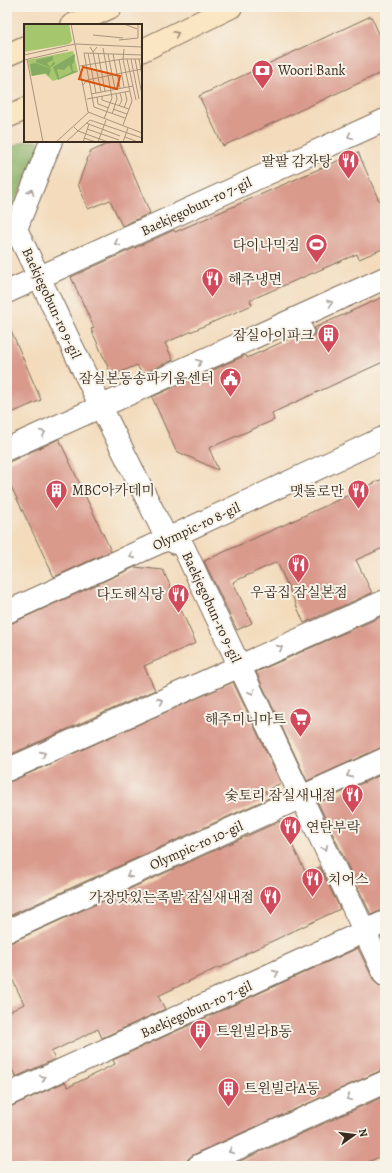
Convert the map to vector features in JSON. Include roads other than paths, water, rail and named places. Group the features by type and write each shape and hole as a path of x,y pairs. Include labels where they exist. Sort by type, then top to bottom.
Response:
{"main road":[{"path":"74,24 110,7"},
{"path":"142,50 208,12 231,7"},
{"path":"7,55 24,47"},
{"path":"7,118 24,110"}],"street":[{"name":"Baekjegobun-ro 7-gil","path":"7,292 385,120"},
{"name":"Baekjegobun-ro 9-gil","path":"51,142 12,227 40,278 101,407 167,540 183,546 385,975"},
{"path":"7,449 101,407 303,324 385,278"},
{"name":"Olympic-ro 8-gil","path":"7,612 167,540 385,437"},
{"path":"7,770 385,601"},
{"name":"Olympic-ro 10-gil","path":"7,931 385,759"},
{"name":"Baekjegobun-ro 7-gil","path":"7,1094 385,922"},
{"path":"198,1166 385,1082"}],"place":[{"name":"Woori Bank","path":"262,90"},
{"name":"팔팔 감자탕","path":"348,180"},
{"name":"다이나믹짐","path":"316,264"},
{"name":"해주냉면","path":"213,298"},
{"name":"잠실아이파크","path":"329,354"},
{"name":"잠실본동송파키움센터","path":"230,398"},
{"name":"MBC아카데미","path":"57,510"},
{"name":"맷돌로만","path":"359,510"},
{"name":"우곱집 잠실본점","path":"299,584"},
{"name":"다도해식당","path":"179,614"},
{"name":"해주미니마트","path":"301,738"},
{"name":"숯토리 잠실새내점","path":"352,814"},
{"name":"연탄부락","path":"291,846"},
{"name":"치어스","path":"312,898"},
{"name":"가장맛있는족발 잠실새내점","path":"270,916"},
{"name":"트윈빌라B동","path":"201,1050"},
{"name":"트윈빌라A동","path":"228,1108"}]}
